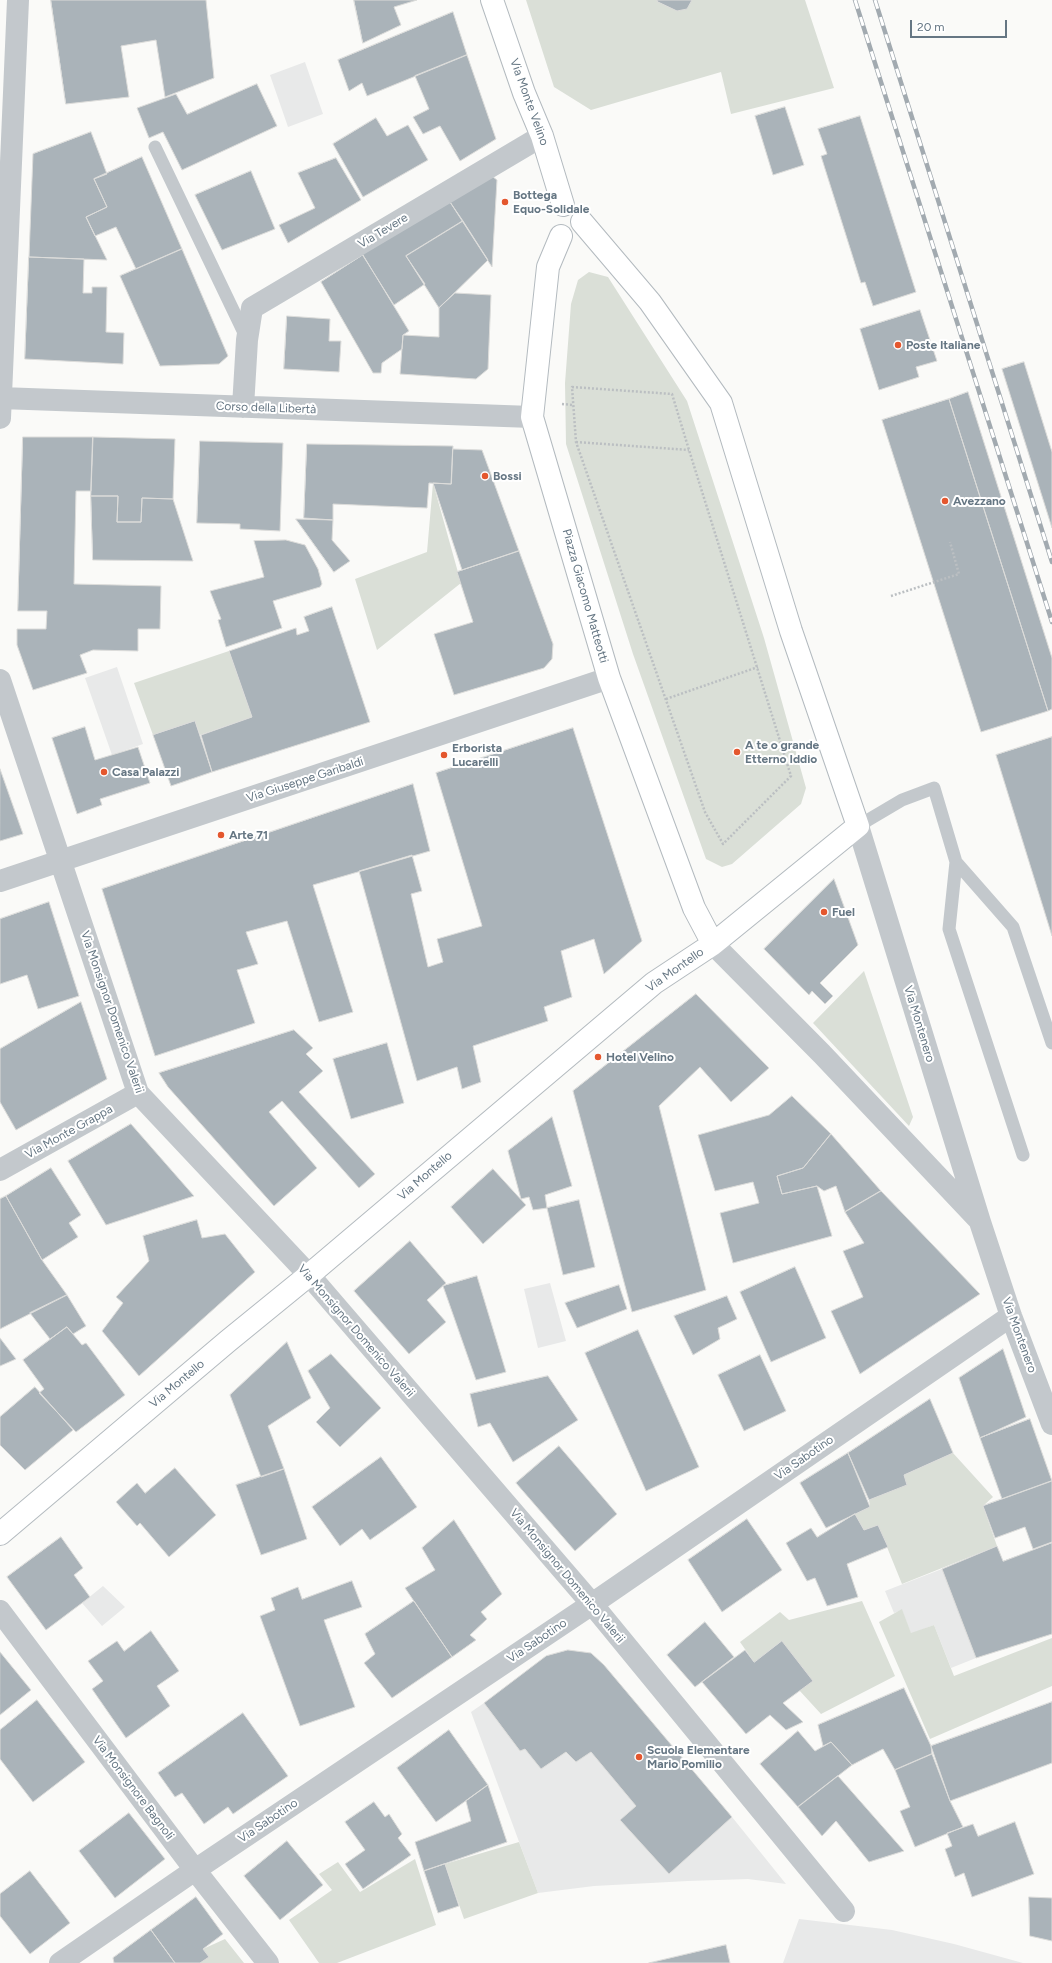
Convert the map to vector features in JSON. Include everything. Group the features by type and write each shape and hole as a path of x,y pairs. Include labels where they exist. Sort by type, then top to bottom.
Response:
{"street":[{"path":"0,405 18,0"},
{"name":"Via Monte Velino","path":"492,0 524,93 542,136 563,205"},
{"name":"Via Tevere","path":"243,407 252,308 542,136"},
{"path":"582,222 576,234 566,237 561,236 553,229 550,219 554,210 563,205 574,206 578,210 581,214 582,222 650,302 721,402 791,631 858,826"},
{"name":"Piazza Giacomo Matteotti","path":"561,236 548,267 532,417 609,678 694,908 713,944"},
{"name":"Corso della Libertà","path":"0,405 243,407 532,417"},
{"name":"Via Giuseppe Garibaldi","path":"0,881 609,678"},
{"name":"Via Monsignor Domenico Valerii","path":"0,680 138,1093 309,1276 592,1604 844,1911"},
{"name":"Via Montello","path":"0,1534 228,1341 309,1276 654,983 713,944 858,826"},
{"name":"Via Montenero","path":"858,826 980,1222 1011,1316 1052,1424"},
{"name":"Via Montenero","path":"713,944 822,1054 980,1222"},
{"name":"Via Monte Grappa","path":"0,1170 138,1093"},
{"name":"Via Sabotino","path":"60,1963 195,1870 592,1604 1011,1316"},
{"name":"Via Monsignore Bagnoli","path":"0,1611 195,1870 268,1963"}],"lane":[{"name":"Via Tevere","path":"155,147 248,340"},
{"path":"858,826 902,800 934,788 956,862 949,929 1023,1156"},
{"path":"956,862 1013,928 1052,1043"}],"path":[{"path":"572,387 672,394 791,776 723,844 705,812 576,442 572,387"},
{"path":"576,442 689,450"},
{"path":"891,596 959,574 950,542"},
{"path":"666,699 758,667"}],"shaded area":[{"path":"526,0 657,0 658,2 677,11 692,0 805,0 834,88 731,114 721,72 591,110 554,87"},
{"path":"305,62 323,114 288,127 270,75"},
{"path":"589,272 608,277 687,401 764,638 806,788 801,804 732,864 722,867 706,859 633,654 566,444 565,383 571,304 578,280"},
{"path":"433,483 461,583 377,650 355,579 427,552"},
{"path":"229,651 252,717 200,735 195,721 153,735 134,683"},
{"path":"117,667 143,744 112,755 85,678"},
{"path":"864,971 913,1117 909,1126 813,1023"},
{"path":"550,1283 566,1341 538,1348 524,1289"},
{"path":"953,1453 993,1497 983,1506 997,1546 902,1584 878,1525 864,1530 855,1514 870,1507 869,1500 906,1485 904,1475"},
{"path":"942,1569 976,1658 951,1668 934,1625 911,1634 902,1610 894,1613 885,1591"},
{"path":"103,1586 125,1607 102,1626 82,1603"},
{"path":"862,1601 895,1676 821,1714 799,1690 781,1642 754,1662 740,1642 780,1612 789,1620"},
{"path":"902,1609 911,1633 934,1625 954,1676 1052,1638 1052,1686 930,1739 879,1622"},
{"path":"484,1703 520,1751 525,1749 541,1769 566,1752 576,1762 591,1752 636,1806 620,1820 669,1874 732,1817 786,1884 748,1879 688,1881 594,1886 538,1893 471,1712"},
{"path":"519,1842 538,1893 464,1919 445,1864"},
{"path":"415,1859 436,1925 337,1963 319,1963 289,1920 332,1890 319,1874 338,1862 360,1892"},
{"path":"799,1919 892,1930 954,1944 1023,1963 783,1963"},
{"path":"225,1939 244,1963 200,1963 203,1949"}],"building":[{"path":"51,0 206,0 214,78 165,97 156,40 121,46 129,97 66,104"},
{"path":"354,0 417,0 394,7 401,25 363,43"},
{"path":"657,0 692,0 687,9 677,11 658,2"},
{"path":"453,12 467,55 367,96 362,83 349,91 338,60"},
{"path":"467,55 496,139 460,161 440,126 423,134 413,117 429,109 415,76"},
{"path":"257,84 277,126 182,170 163,132 149,138 137,108 176,94 187,114"},
{"path":"785,107 804,165 773,175 755,116"},
{"path":"860,116 916,292 873,306 865,282 861,283 821,156 827,154 818,129"},
{"path":"376,118 387,136 408,125 428,160 363,197 333,144"},
{"path":"91,132 107,174 94,179 107,207 86,217 107,260 29,257 33,154"},
{"path":"142,157 182,249 136,269 116,227 95,236 86,217 107,207 94,179"},
{"path":"336,158 361,200 288,243 279,225 315,208 298,173"},
{"path":"251,171 275,229 222,250 195,195"},
{"path":"488,173 497,180 492,267 448,199"},
{"path":"448,199 463,221 406,256 425,284 394,305 360,251"},
{"path":"463,221 488,260 439,308 406,256"},
{"path":"182,249 228,356 219,364 160,366 120,276"},
{"path":"363,255 409,331 403,335 402,349 382,363 381,373 373,373 321,282"},
{"path":"29,257 84,259 83,293 92,293 92,287 107,287 106,332 124,333 123,364 25,359"},
{"path":"455,293 491,295 488,369 476,379 400,374 403,335 439,337 439,308"},
{"name":"Poste Italiane","path":"920,310 937,361 916,367 919,377 879,390 860,329"},
{"path":"287,316 330,319 329,341 341,341 339,372 284,369"},
{"path":"1024,362 1052,452 1052,528 1002,369"},
{"path":"968,392 1052,658 1052,709 1048,711 949,399"},
{"name":"Avezzano","path":"949,399 1048,711 981,732 882,420"},
{"path":"23,437 93,437 91,491 76,491 74,584 161,586 160,629 138,629 138,651 93,650 80,655 87,673 33,690 17,645 17,629 46,629 47,611 18,611"},
{"path":"93,437 175,439 173,499 142,498 141,522 117,522 118,496 91,496"},
{"path":"200,441 283,443 280,531 240,529 240,524 197,523"},
{"path":"307,444 453,446 451,484 429,483 427,508 333,504 333,520 304,518"},
{"path":"453,449 482,450 519,551 462,570 433,483 451,484"},
{"path":"91,496 118,496 117,522 141,522 142,498 173,499 193,561 93,560"},
{"path":"296,519 333,520 332,540 350,561 334,572"},
{"path":"286,540 305,545 318,569 322,584 320,587 273,601 282,628 226,647 218,620 221,619 210,591 264,577 254,541"},
{"path":"519,551 553,644 552,659 544,668 454,695 434,634 473,622 457,572"},
{"path":"332,607 370,722 212,772 201,735 252,717 229,651 296,628 297,635 309,631 304,617"},
{"path":"195,721 212,772 171,786 153,735"},
{"name":"Casa Palazzi","path":"85,727 95,760 138,747 150,783 100,799 102,805 77,814 52,738"},
{"path":"573,728 642,941 604,974 594,939 561,951 572,997 544,1007 548,1021 473,1046 481,1082 462,1089 457,1067 417,1081 359,871 412,855 422,891 411,894 428,967 443,962 437,939 482,926 436,773"},
{"path":"1052,737 1052,936 996,755"},
{"path":"0,769 23,834 0,841"},
{"path":"413,784 430,851 313,885 353,1012 319,1022 287,921 246,932 258,964 237,970 255,1023 155,1056 102,889"},
{"name":"Fuel","path":"834,879 858,945 820,983 833,996 825,1004 812,991 809,995 764,949"},
{"path":"49,902 79,996 38,1009 27,975 0,984 0,919"},
{"path":"696,994 769,1068 731,1102 700,1067 659,1106 706,1290 632,1312 573,1091"},
{"path":"81,1002 107,1079 16,1130 0,1102 0,1049"},
{"path":"294,1030 313,1048 306,1054 323,1071 299,1092 375,1174 359,1188 282,1101 269,1112 317,1168 274,1206 168,1087 159,1073"},
{"path":"387,1043 404,1103 351,1119 333,1059"},
{"path":"792,1096 831,1134 803,1168 777,1176 782,1194 817,1186 832,1236 733,1263 720,1213 759,1203 753,1182 715,1191 698,1135 769,1115"},
{"path":"552,1117 572,1186 545,1195 547,1208 533,1210 529,1197 521,1199 508,1151"},
{"path":"131,1124 194,1196 106,1225 68,1161"},
{"path":"831,1134 881,1191 845,1212 836,1186 824,1191 817,1186 782,1194 777,1176 803,1168"},
{"path":"51,1168 81,1215 69,1223 78,1237 42,1260 6,1196"},
{"path":"493,1169 526,1205 483,1244 451,1207"},
{"path":"881,1191 980,1294 860,1374 831,1311 863,1297 843,1251 864,1243 845,1212"},
{"path":"6,1196 42,1260 67,1295 0,1329 0,1199"},
{"path":"579,1200 595,1267 563,1275 547,1208"},
{"path":"197,1220 202,1238 225,1234 255,1272 139,1376 102,1331 123,1303 116,1297 149,1261 143,1236"},
{"path":"410,1241 446,1283 427,1300 446,1322 409,1354 354,1291"},
{"path":"795,1267 826,1338 771,1362 740,1292"},
{"path":"477,1276 506,1372 476,1380 443,1286"},
{"path":"619,1285 627,1309 577,1328 565,1303"},
{"path":"67,1295 86,1326 73,1334 67,1327 50,1339 30,1313"},
{"path":"727,1296 737,1319 718,1328 720,1339 693,1355 674,1316"},
{"path":"67,1327 82,1345 86,1343 125,1395 76,1432 39,1393 44,1389 23,1360"},
{"path":"638,1330 699,1467 646,1491 585,1353"},
{"path":"0,1338 16,1359 0,1366"},
{"path":"287,1342 311,1398 268,1426 284,1469 261,1477 230,1395"},
{"path":"1003,1349 1026,1417 980,1438 959,1378"},
{"path":"331,1354 381,1408 340,1447 316,1422 330,1408 308,1371"},
{"path":"760,1355 786,1411 744,1431 718,1375"},
{"path":"548,1376 578,1420 513,1462 490,1423 478,1427 470,1394"},
{"path":"35,1387 73,1430 25,1470 0,1445 0,1417"},
{"path":"930,1399 953,1453 904,1475 907,1485 869,1500 848,1453"},
{"path":"1030,1419 1052,1481 1002,1499 980,1438"},
{"path":"559,1446 617,1514 575,1551 516,1483"},
{"path":"848,1453 870,1507 826,1528 800,1483"},
{"path":"381,1457 417,1507 370,1540 362,1529 340,1546 312,1507"},
{"path":"175,1468 216,1515 169,1557 140,1523 137,1526 116,1502 137,1483 145,1493"},
{"path":"284,1469 307,1539 261,1555 236,1485"},
{"path":"1052,1481 1052,1542 1033,1549 1025,1527 995,1538 983,1506"},
{"path":"855,1514 864,1530 878,1525 888,1547 847,1564 858,1597 827,1606 815,1578 807,1581 786,1543 811,1528 817,1537"},
{"path":"747,1519 782,1570 722,1612 688,1560"},
{"path":"454,1520 502,1594 481,1612 487,1619 470,1635 476,1640 452,1657 405,1588 435,1570 422,1548"},
{"path":"61,1537 83,1568 74,1575 90,1597 46,1630 7,1577"},
{"path":"1052,1543 1052,1634 976,1658 942,1569 997,1546 1003,1561"},
{"path":"352,1581 362,1607 324,1620 355,1707 300,1726 260,1616 275,1610 271,1598 298,1587 302,1599"},
{"path":"414,1601 452,1657 392,1698 364,1663 375,1654 365,1634"},
{"path":"705,1622 734,1657 695,1687 667,1655"},
{"path":"151,1631 179,1671 157,1686 170,1706 126,1738 92,1689 103,1681 88,1661 117,1641 124,1651"},
{"path":"782,1641 813,1681 783,1703 803,1722 786,1730 770,1715 746,1734 702,1682 745,1650 754,1662"},
{"name":"Scuola Elementare Mario Pomilio","path":"568,1650 591,1653 604,1665 732,1817 669,1874 620,1820 636,1806 591,1752 576,1762 566,1752 541,1769 525,1749 520,1751 484,1703 546,1656"},
{"path":"0,1652 31,1690 0,1715"},
{"path":"904,1688 931,1746 932,1754 895,1770 883,1749 852,1765 831,1742 823,1746 818,1725"},
{"path":"37,1700 85,1762 33,1802 0,1759 0,1730"},
{"path":"1052,1702 1052,1763 950,1801 931,1746"},
{"path":"243,1713 288,1776 233,1814 228,1807 204,1824 182,1793 175,1797 158,1773"},
{"path":"449,1730 488,1785 436,1822 397,1768"},
{"path":"798,1731 815,1751 831,1742 852,1765 798,1807 760,1764"},
{"path":"932,1754 950,1801 963,1827 915,1847 900,1811 910,1807 895,1770"},
{"path":"838,1776 904,1851 869,1862 836,1821 822,1836 798,1807"},
{"path":"488,1785 507,1842 424,1871 415,1842 471,1821 466,1801"},
{"path":"374,1802 385,1817 389,1814 402,1834 398,1838 411,1855 363,1889 345,1864 365,1850 345,1822"},
{"path":"129,1813 165,1859 115,1898 79,1851"},
{"path":"1015,1822 1034,1874 972,1897 964,1873 955,1877 945,1849 952,1846 947,1833 973,1824 978,1836"},
{"path":"287,1841 323,1885 280,1920 244,1876"},
{"path":"445,1864 459,1906 438,1913 424,1871"},
{"path":"30,1871 70,1923 30,1954 0,1916 0,1894"},
{"path":"196,1897 223,1934 203,1949 209,1957 200,1963 175,1963 151,1930"},
{"path":"1029,1897 1052,1898 1052,1941 1030,1936"},
{"path":"151,1930 175,1963 114,1963 113,1958"},
{"path":"726,1945 730,1963 649,1963"}],"railway":[{"path":"855,0 1052,622"},
{"path":"875,0 1052,562"}],"place":[{"name":"Bottega Equo-Solidale","path":"505,202"},
{"name":"Poste Italiane","path":"898,345"},
{"name":"Bossi","path":"485,476"},
{"name":"Avezzano","path":"945,501"},
{"name":"A te o grande Etterno Iddio","path":"737,752"},
{"name":"Erborista Lucarelli","path":"444,755"},
{"name":"Casa Palazzi","path":"104,772"},
{"name":"Arte 71","path":"221,835"},
{"name":"Fuel","path":"824,912"},
{"name":"Hotel Velino","path":"598,1057"},
{"name":"Scuola Elementare Mario Pomilio","path":"639,1757"}]}
